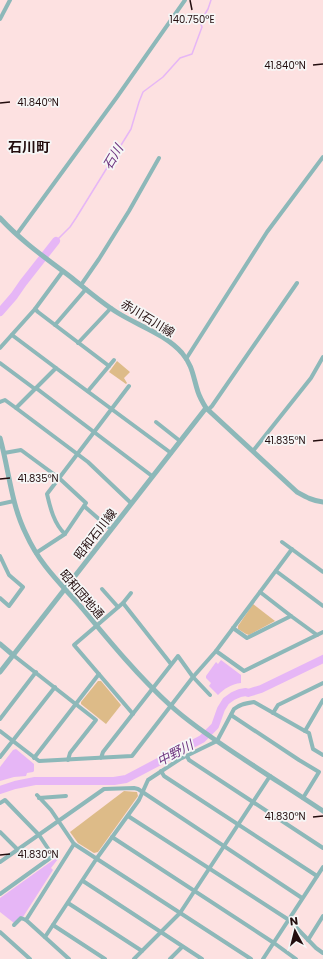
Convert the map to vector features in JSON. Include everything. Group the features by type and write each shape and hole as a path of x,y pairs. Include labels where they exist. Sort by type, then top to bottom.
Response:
{"street":[{"path":"0,19 10,0"},
{"path":"0,218 16,234 117,97 185,0"},
{"path":"186,359 267,232 323,157"},
{"path":"81,285 99,260 159,158"},
{"name":"赤川石川線","path":"16,234 49,261 112,308 171,342 186,359 193,373 200,399 207,409 297,492 308,499 323,502"},
{"path":"0,348 35,309 63,271"},
{"path":"207,409 212,406 297,283"},
{"path":"55,325 86,288"},
{"path":"78,343 112,308"},
{"path":"35,309 109,366"},
{"path":"12,335 171,453"},
{"path":"253,451 311,378 323,357"},
{"path":"88,391 114,360"},
{"path":"0,362 152,476"},
{"path":"16,408 56,368"},
{"path":"65,534 61,531 57,523 47,494 129,386"},
{"path":"0,402 5,400 88,462 132,503"},
{"name":"昭和石川線","path":"0,672 152,476 207,409"},
{"path":"156,422 180,441"},
{"name":"昭和団地通","path":"0,438 14,501 21,524 30,543 51,574 153,688 202,731 217,741"},
{"path":"4,453 21,450 59,478 86,503 65,534 36,553"},
{"path":"0,504 14,501"},
{"path":"84,506 108,527"},
{"path":"282,542 323,572"},
{"path":"0,731 39,761 132,756 216,651 292,549"},
{"path":"0,556 9,575 24,587 9,606 0,598"},
{"path":"276,571 323,606"},
{"path":"102,589 118,608"},
{"path":"131,592 118,608 74,645 133,714"},
{"path":"260,592 317,635"},
{"path":"123,603 171,664"},
{"path":"233,628 247,638 291,616"},
{"path":"216,651 244,671 323,632"},
{"path":"0,644 96,720 70,753 68,760"},
{"path":"101,758 103,752 178,656 210,695"},
{"path":"0,719 36,672"},
{"path":"34,758 99,674"},
{"path":"273,713 278,705 323,683"},
{"path":"0,757 55,687"},
{"path":"305,731 323,700"},
{"path":"45,937 97,858 139,800 148,780 180,759 217,741 237,706 254,702 305,731 309,734 313,749 323,755"},
{"path":"231,715 319,772 303,798"},
{"path":"217,741 323,811"},
{"path":"187,756 189,760 323,848"},
{"path":"161,771 164,776 317,876"},
{"path":"134,959 180,913 270,776"},
{"path":"0,862 104,789 134,788 138,789 302,898"},
{"path":"66,796 38,796 51,810 74,844 251,959"},
{"path":"0,803 5,800 39,835 53,856 0,894"},
{"path":"128,816 288,920 323,953"},
{"path":"0,832 18,850"},
{"path":"112,837 274,942 296,959"},
{"path":"26,920 74,844"},
{"path":"263,959 323,867"},
{"path":"83,881 202,959"},
{"path":"68,903 142,951"},
{"path":"14,926 21,918 26,920 69,959"},
{"path":"308,940 322,919"},
{"path":"53,925 105,959"},
{"path":"0,932 30,959"},
{"path":"170,959 182,946"}],"shaded area":[{"path":"117,361 130,372 124,378 127,383 126,384 109,372"},
{"path":"253,604 275,621 249,635 238,629 238,626"},
{"path":"221,660 241,675 241,683 228,687 218,695 209,686 211,683 206,676 216,662 218,664"},
{"path":"98,681 101,681 121,705 106,724 81,704"},
{"path":"16,749 34,764 34,771 27,773 26,776 14,777 0,781 0,767 13,750"},
{"path":"124,791 137,792 138,796 98,852 94,853 78,843 70,832"},
{"path":"56,858 58,859 51,868 53,870 23,917 20,916 14,923 0,912 0,898"}],"waterway":[{"name":"石川","path":"56,241 70,227 131,129 143,92 163,77 180,58 192,54 202,27 200,22 208,9 211,0"},
{"name":"石川","path":"0,312 56,241"},
{"name":"中野川","path":"0,790 35,781 114,781 126,779 202,739 215,726 221,709 226,701 233,696 240,693 248,693 261,689 323,659"}],"district":[{"name":"石川町","path":"29,147"}]}
